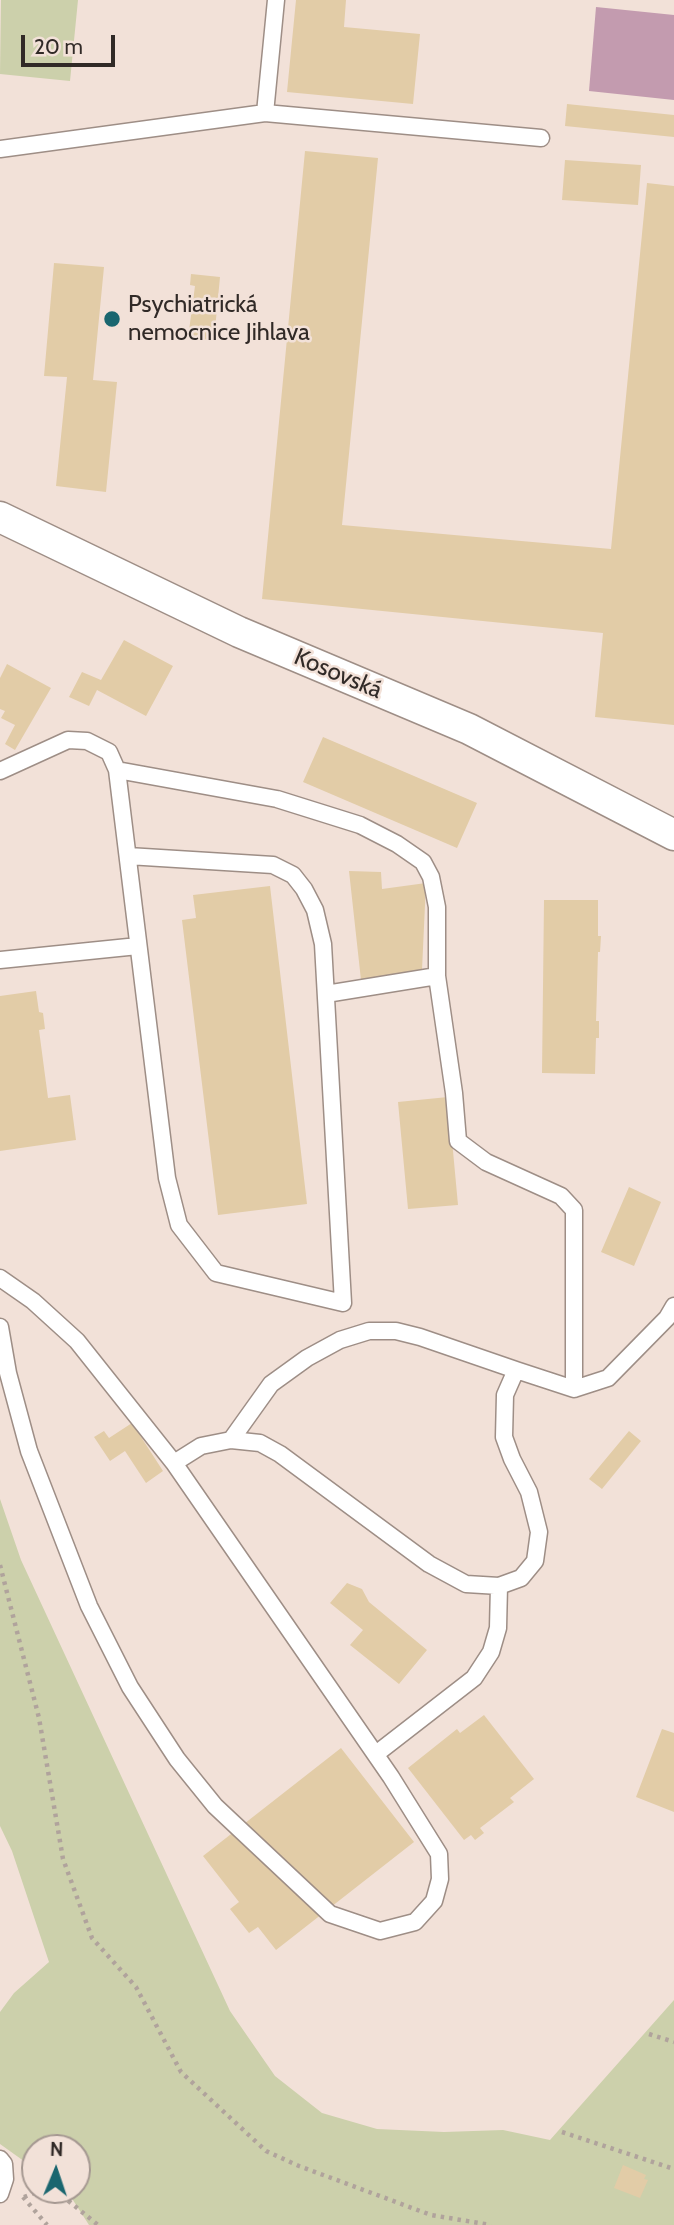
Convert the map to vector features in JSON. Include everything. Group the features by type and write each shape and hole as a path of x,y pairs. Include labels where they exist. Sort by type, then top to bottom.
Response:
{"street":[{"name":"Kosovská","path":"0,517 239,632 469,729 674,835"}],"lane":[{"path":"265,113 276,0"},
{"path":"0,149 265,113 541,138"},
{"path":"0,771 68,740 87,741 109,752 117,770 167,1178 179,1225 216,1273 343,1303 323,944 315,910 293,874 273,865 128,856"},
{"path":"117,770 277,799 360,825 397,844 423,862 431,877 437,907 437,976 458,1141 486,1162 561,1196 574,1210 574,1389"},
{"path":"0,960 138,946"},
{"path":"326,995 437,976"},
{"path":"0,1278 33,1301 78,1341 173,1463 376,1754 439,1854 440,1879 434,1901 415,1922 380,1931 330,1914 215,1806 177,1759 130,1687 89,1606 29,1451 8,1373 0,1327"},
{"path":"231,1440 271,1384 307,1358 341,1340 369,1331 396,1331 420,1337 574,1389 608,1378 667,1318 674,1306"},
{"path":"173,1463 201,1446 231,1440 260,1443 280,1454 429,1564 466,1584 499,1586 521,1578 535,1561 539,1532 529,1492 504,1437 505,1395 516,1370"},
{"path":"376,1754 474,1678 491,1652 498,1628 499,1586"},
{"path":"0,2159 4,2164 5,2179 1,2193"}],"path":[{"path":"0,1565 39,1718 63,1859 92,1938 136,1987 181,2072 266,2151 431,2215 491,2225"},
{"path":"649,2034 674,2042"},
{"path":"562,2132 674,2169"},
{"path":"30,2204 47,2225"},
{"path":"72,2204 98,2225"}],"green space":[{"path":"1,0 78,0 70,81 0,74"},
{"path":"0,1499 21,1560 230,2011 275,2076 322,2113 377,2129 444,2132 503,2130 550,2140 674,2000 674,2225 89,2225 76,2204 91,2204 91,2134 21,2134 21,2159 0,2144 0,2012 14,1993 49,1962 12,1851 0,1826"}],"shaded area":[{"path":"596,7 674,15 674,100 589,91"}],"building":[{"path":"296,0 346,0 344,27 420,34 413,104 287,92"},
{"path":"567,104 674,115 674,137 565,126"},
{"path":"305,151 378,158 342,525 611,549 647,183 674,186 674,725 595,717 603,633 262,599"},
{"path":"565,160 641,165 638,205 562,200"},
{"path":"54,263 104,267 93,380 117,382 106,492 56,486 67,377 44,376"},
{"path":"191,274 220,277 214,340 188,338 195,286 190,285"},
{"path":"124,640 173,666 146,716 97,690 89,706 69,697 82,672 101,680"},
{"path":"7,664 51,688 15,750 5,744 15,725 1,718 5,711 0,709 0,678"},
{"path":"323,737 477,803 457,848 303,782"},
{"path":"349,871 381,872 382,889 426,883 422,970 428,972 361,980"},
{"path":"270,886 307,1204 218,1215 182,920 196,918 193,895"},
{"path":"544,900 598,900 598,936 601,936 596,1021 599,1021 599,1038 596,1038 595,1074 542,1073"},
{"path":"36,991 45,1029 39,1030 48,1098 70,1095 76,1140 0,1151 0,996"},
{"path":"448,1097 458,1205 408,1209 398,1102"},
{"path":"629,1187 661,1202 634,1266 601,1252"},
{"path":"132,1423 163,1471 146,1483 125,1451 110,1461 94,1437 104,1431 109,1438"},
{"path":"629,1431 641,1441 602,1489 589,1479"},
{"path":"347,1583 362,1589 369,1602 427,1650 399,1684 350,1645 363,1630 330,1603"},
{"path":"484,1715 534,1779 510,1798 514,1802 480,1828 484,1833 475,1840 471,1835 464,1840 408,1768 457,1729 460,1733"},
{"path":"662,1729 674,1733 674,1812 636,1797"},
{"path":"341,1748 414,1842 276,1950 258,1927 249,1933 230,1909 239,1902 203,1856"},
{"path":"623,2165 646,2175 644,2179 648,2180 640,2198 614,2188"}],"place":[{"name":"Psychiatrická nemocnice Jihlava","path":"112,319"}]}
